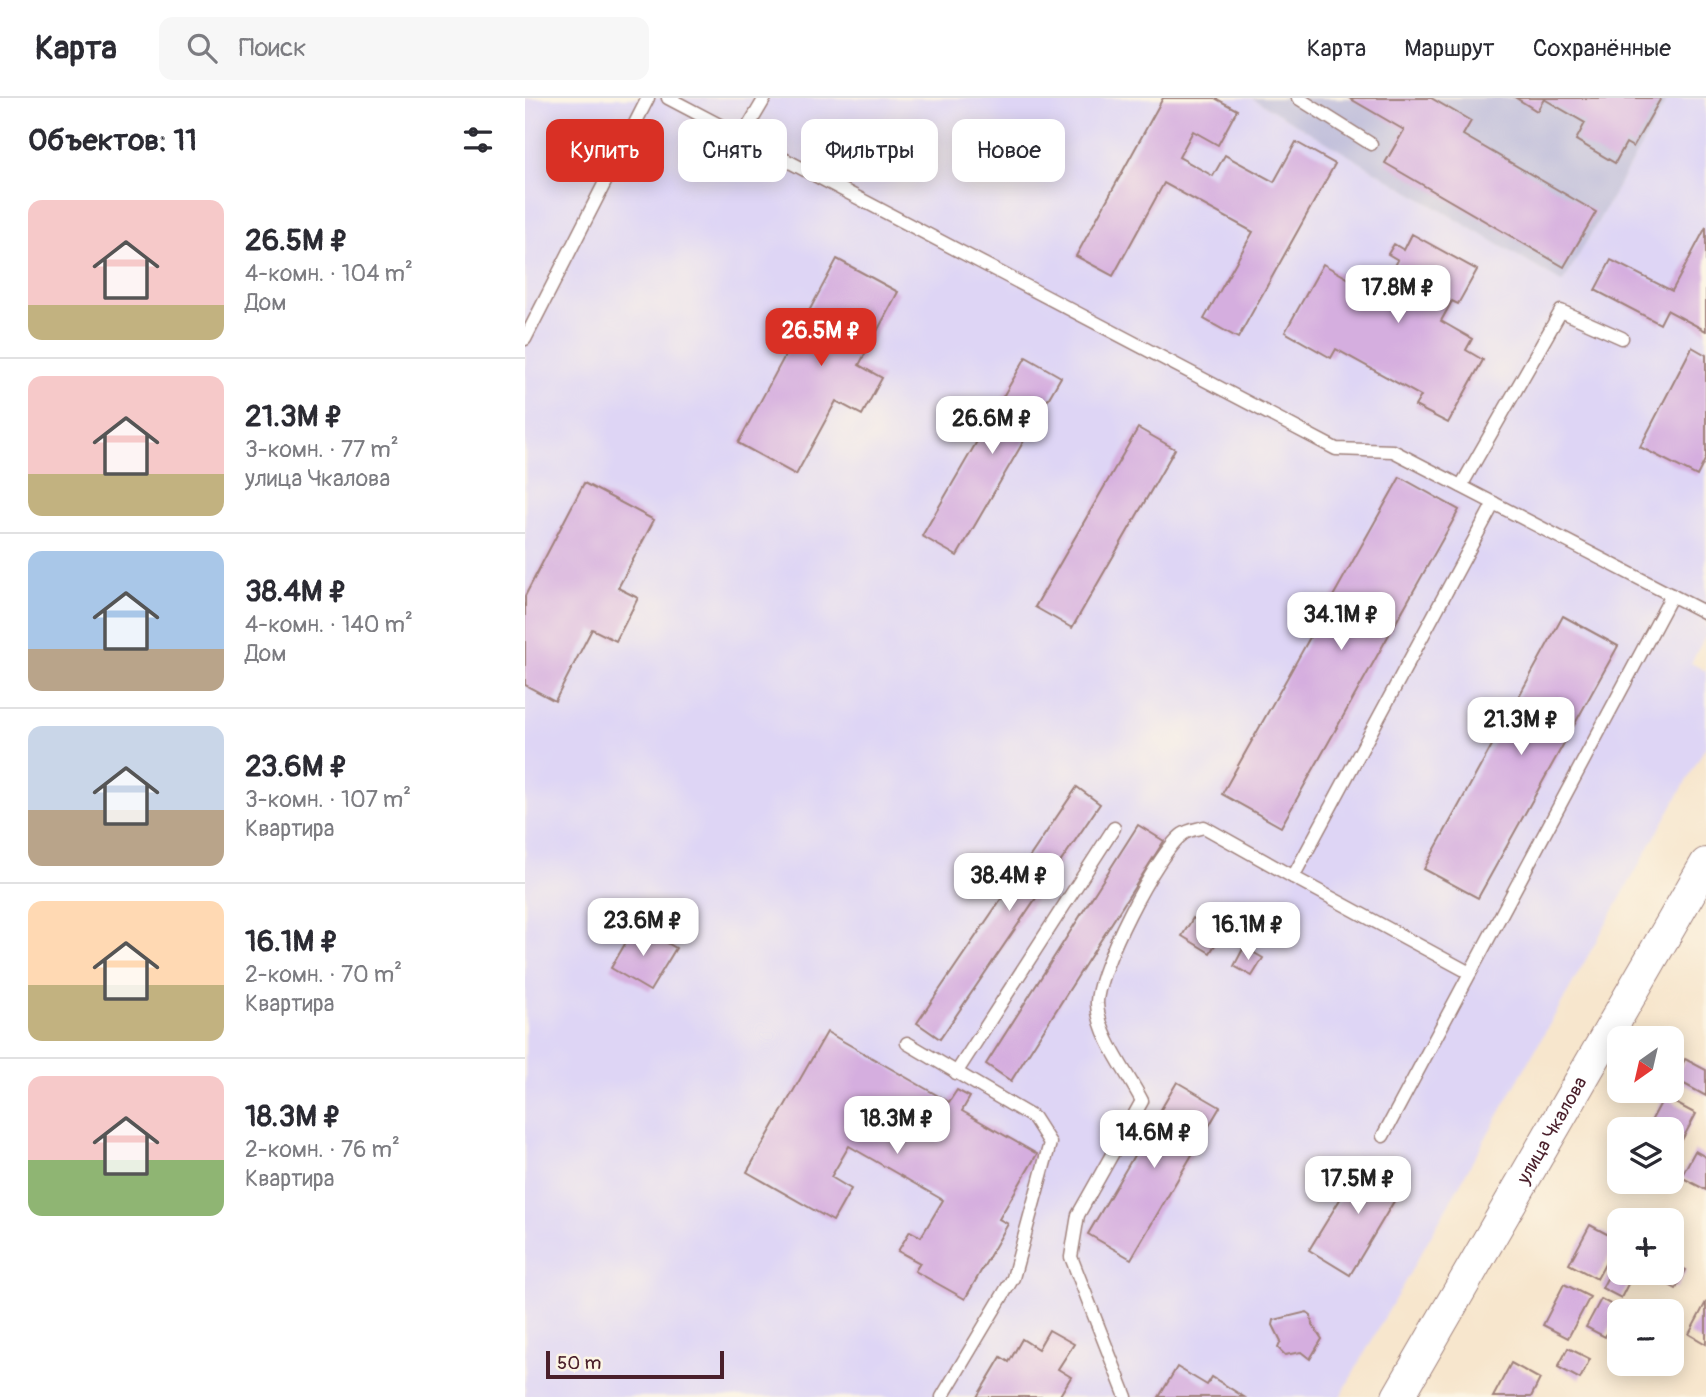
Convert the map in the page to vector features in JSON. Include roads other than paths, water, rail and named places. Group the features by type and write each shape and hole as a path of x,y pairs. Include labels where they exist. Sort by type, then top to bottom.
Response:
{"street":[{"name":"улица Чкалова","path":"1398,1397 1706,864"}],"lane":[{"path":"525,339 648,98"},
{"path":"669,98 708,119"},
{"path":"753,119 765,98"},
{"path":"1298,98 1371,144"},
{"path":"787,161 1336,449 1393,451 1706,613"},
{"path":"1461,486 1561,311 1622,338"},
{"path":"1293,877 1494,503"},
{"path":"1383,1136 1672,595"},
{"path":"1126,1397 1071,1257 1078,1215 1142,1101 1107,1037 1100,1015 1097,1004 1102,972 1126,919 1157,867 1183,834 1203,827 1470,973"},
{"path":"957,1073 1114,828"},
{"path":"907,1043 1034,1118 1050,1143 1013,1278 942,1397"}]}
